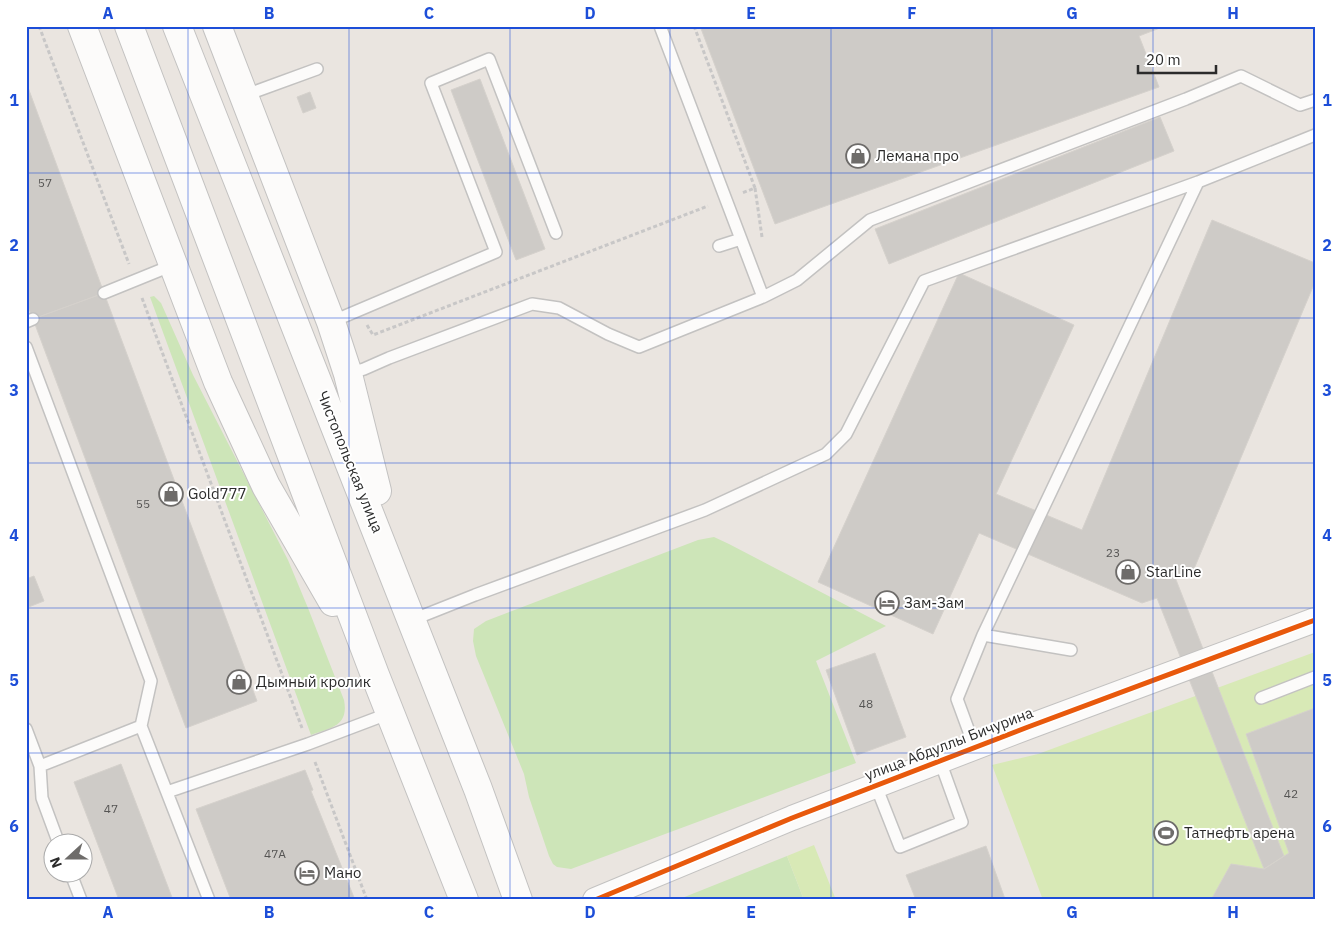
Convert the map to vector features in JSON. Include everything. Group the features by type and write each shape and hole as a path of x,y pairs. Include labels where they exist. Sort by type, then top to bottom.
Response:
{"main road":[{"path":"82,26 218,382 266,486 375,675"},
{"path":"129,26 375,675 464,900"},
{"name":"Чистопольская улица","path":"177,26 478,789 518,900"},
{"path":"217,26 331,322 348,374 401,592"}],"street":[{"name":"улица Абдуллы Бичурина","path":"596,900 792,818 1315,620"}],"lane":[{"path":"660,26 763,297"},
{"path":"331,322 496,252 431,83 489,59 556,233"},
{"path":"243,96 317,69"},
{"path":"348,374 532,304 559,308 608,334 639,347 763,297 797,280 870,220 1177,103 1241,76 1300,105 1315,100"},
{"path":"412,620 475,594 705,510 826,454 846,434 924,281 1198,182 1315,135"},
{"path":"975,748 957,699 983,636 1198,182"},
{"path":"719,246 741,239"},
{"path":"104,293 174,265"},
{"path":"26,347 152,681 141,726 209,900"},
{"path":"983,636 1070,650"},
{"path":"1261,698 1315,677"},
{"path":"168,792 308,744 390,713"},
{"path":"40,766 141,726"},
{"path":"26,729 40,766 42,798 55,834"},
{"path":"876,786 900,847 962,822 940,761"},
{"path":"74,884 80,900"}],"path":[{"path":"39,26 136,280 367,900"},
{"path":"373,335 755,188 694,26"}],"green space":[{"path":"154,296 161,303 193,375 288,560 308,608 344,700 344,715 341,721 332,728 311,735 150,297"},
{"path":"714,537 886,626 816,661 856,763 571,869 557,867 549,856 529,797 524,774 476,656 473,641 474,629 486,621 698,540"},
{"name":"Татнефть арена","path":"1315,652 1315,900 1043,900 992,765 1038,754"},
{"path":"814,845 836,900 804,900 787,856"},
{"path":"787,856 804,900 677,900"}],"building":[{"name":"Лемана про","path":"700,26 1165,26 1139,36 1159,87 775,224"},
{"path":"480,79 545,249 516,260 451,90"},
{"path":"26,82 104,293 33,319 26,302"},
{"path":"310,92 316,108 303,113 297,97"},
{"path":"1160,117 1174,151 889,264 875,229"},
{"path":"1212,220 1315,263 1315,282 1191,576 1173,572 1284,856 1264,869 1157,598 1142,603 979,533 933,634 818,582 959,273 1074,325 996,494 1082,530"},
{"path":"104,293 257,701 186,728 33,319"},
{"path":"34,576 44,601 26,608 26,579"},
{"path":"875,653 906,737 857,755 826,670"},
{"path":"1315,708 1315,900 1211,900 1231,864 1264,869 1289,853 1246,734"},
{"path":"121,764 173,900 119,900 74,782"},
{"path":"305,770 313,790 311,791 355,900 231,900 196,809"},
{"path":"986,846 1005,899 916,900 906,875"}],"cycle path":[{"path":"595,900 792,818 1028,727 1315,620"}],"place":[{"name":"Лемана про","path":"858,156"},
{"name":"Gold777","path":"171,494"},
{"name":"StarLine","path":"1128,572"},
{"name":"Зам-Зам","path":"887,603"},
{"name":"Дымный кролик","path":"239,682"},
{"name":"Татнефть арена","path":"1166,833"},
{"name":"Мано","path":"307,873"}]}
